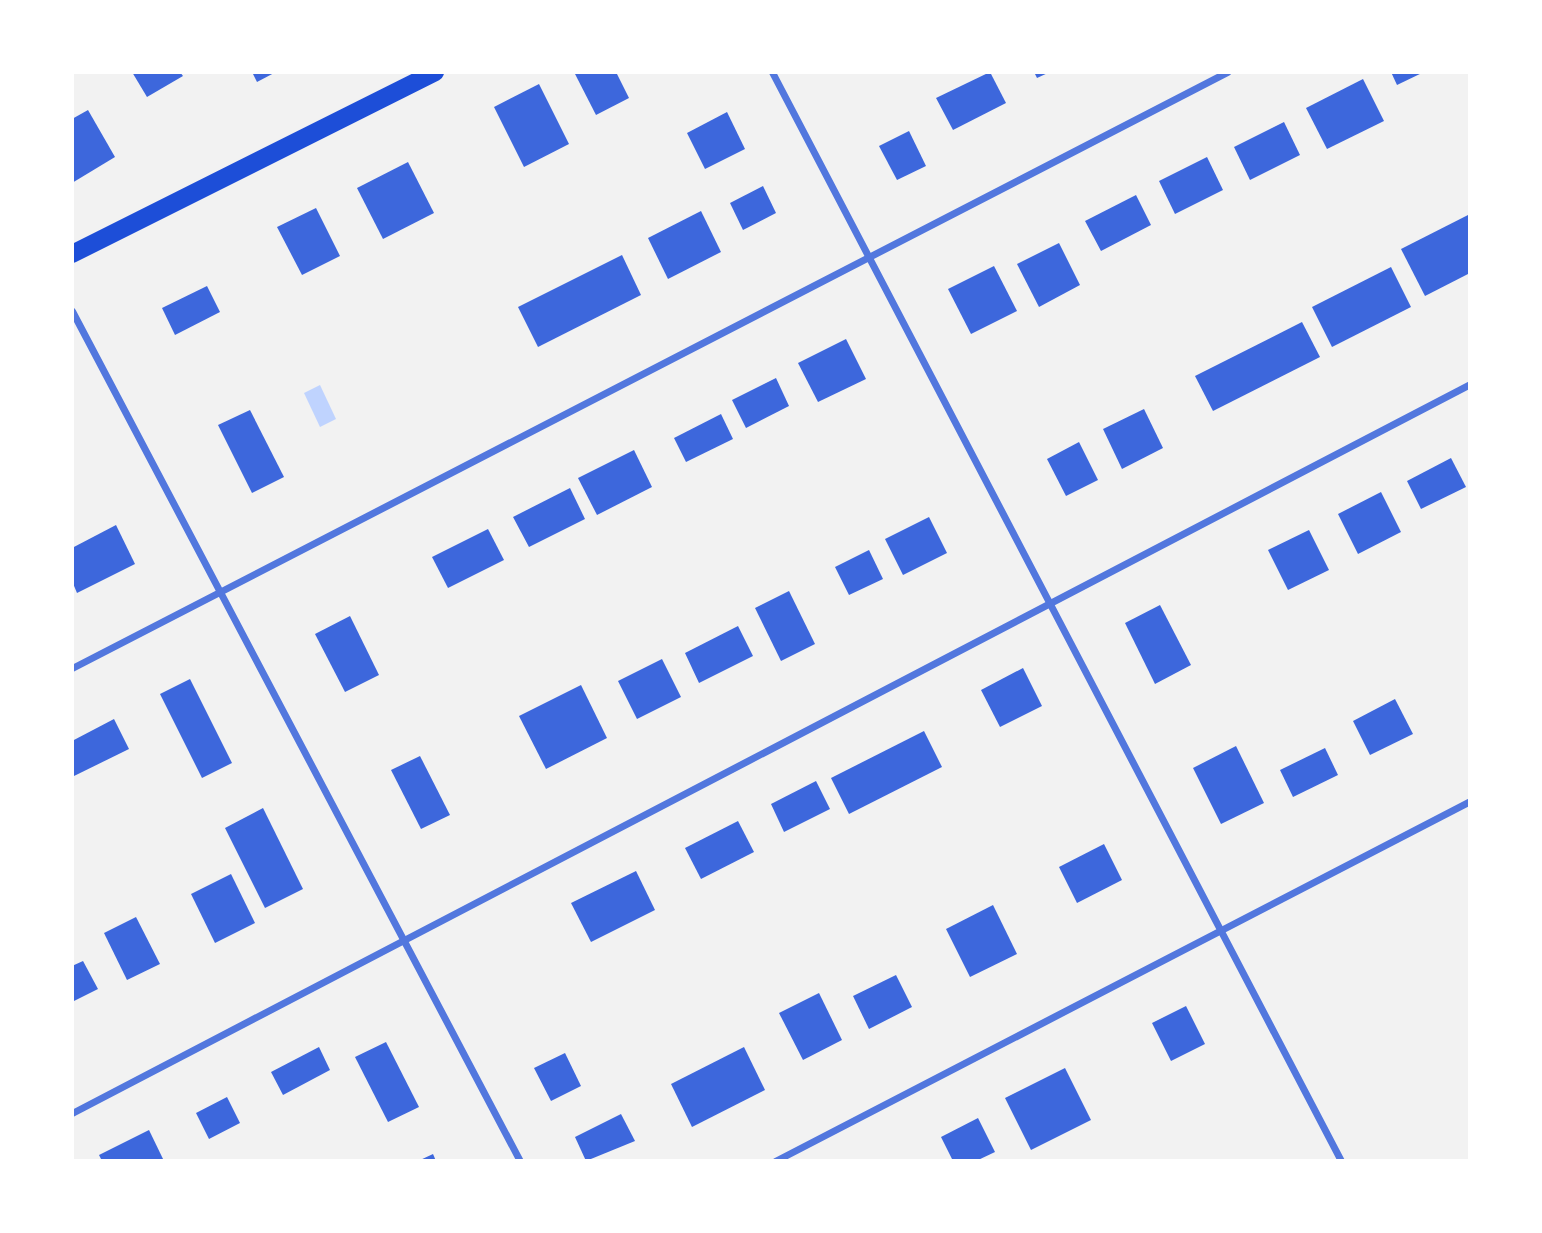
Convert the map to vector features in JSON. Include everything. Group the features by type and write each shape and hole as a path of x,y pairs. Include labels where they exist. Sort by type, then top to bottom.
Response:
{"main road":[{"path":"72,254 435,72"}],"street":[{"path":"772,72 1341,1161"},
{"path":"72,668 1227,72"},
{"path":"72,312 520,1161"},
{"path":"72,1113 1470,384"},
{"path":"775,1161 1470,801"}],"water":[{"path":"320,385 336,419 320,427 304,393"}],"building":[{"path":"132,72 180,72 183,76 147,97"},
{"path":"252,72 276,72 257,82"},
{"path":"574,72 616,72 629,98 596,115"},
{"path":"990,72 1006,103 953,130 936,98"},
{"path":"1034,72 1050,72 1037,78"},
{"path":"1391,72 1424,72 1397,85"},
{"path":"1363,79 1384,121 1327,149 1306,108"},
{"path":"539,84 569,144 524,167 494,107"},
{"path":"88,110 115,157 72,183 72,119"},
{"path":"727,112 745,149 705,169 687,133"},
{"path":"1284,122 1300,155 1250,180 1234,147"},
{"path":"909,131 926,166 897,180 879,146"},
{"path":"1207,157 1223,190 1175,214 1159,181"},
{"path":"408,162 434,213 383,239 357,188"},
{"path":"763,186 776,213 743,230 730,203"},
{"path":"1136,195 1151,225 1101,251 1085,221"},
{"path":"316,208 340,256 302,275 277,227"},
{"path":"701,211 721,252 668,279 648,238"},
{"path":"1470,214 1470,273 1425,296 1401,249"},
{"path":"1059,243 1080,285 1039,307 1017,264"},
{"path":"622,255 641,295 538,347 518,307"},
{"path":"994,266 1017,311 971,334 948,289"},
{"path":"1391,267 1411,307 1332,347 1312,307"},
{"path":"207,286 220,312 175,335 162,308"},
{"path":"1302,322 1320,357 1213,411 1195,376"},
{"path":"846,339 866,379 818,402 798,363"},
{"path":"776,378 789,406 746,428 732,400"},
{"path":"1144,409 1163,448 1122,469 1103,429"},
{"path":"250,410 284,477 252,493 218,425"},
{"path":"721,414 733,439 686,462 674,438"},
{"path":"1079,442 1098,480 1066,496 1047,459"},
{"path":"634,450 652,487 597,515 578,478"},
{"path":"1451,458 1466,487 1421,509 1407,481"},
{"path":"570,488 585,519 529,547 513,517"},
{"path":"1381,492 1401,532 1358,554 1338,514"},
{"path":"929,517 947,553 903,575 885,539"},
{"path":"116,525 135,564 77,593 72,581 72,548"},
{"path":"488,529 504,560 448,588 432,557"},
{"path":"1309,530 1329,570 1288,590 1268,550"},
{"path":"869,550 883,579 849,595 835,567"},
{"path":"789,591 815,644 781,661 755,608"},
{"path":"1160,605 1191,665 1155,684 1125,623"},
{"path":"350,616 379,675 345,692 315,634"},
{"path":"738,626 753,656 699,683 685,653"},
{"path":"662,659 681,697 637,719 618,681"},
{"path":"1023,668 1042,706 1000,727 981,690"},
{"path":"190,679 232,763 202,778 160,694"},
{"path":"581,685 607,738 546,769 519,716"},
{"path":"1395,699 1413,734 1370,755 1353,721"},
{"path":"114,719 129,749 72,777 72,741"},
{"path":"924,731 942,767 849,814 831,778"},
{"path":"1236,746 1264,803 1221,824 1193,768"},
{"path":"1325,748 1338,775 1293,797 1280,770"},
{"path":"420,756 450,815 421,829 391,770"},
{"path":"816,781 830,809 784,832 771,804"},
{"path":"263,808 303,889 265,908 225,828"},
{"path":"738,821 754,852 701,879 685,848"},
{"path":"1104,844 1122,880 1077,903 1059,867"},
{"path":"636,871 655,910 591,942 571,903"},
{"path":"231,874 255,923 215,943 191,894"},
{"path":"993,905 1017,954 970,977 946,929"},
{"path":"136,917 160,964 127,980 104,933"},
{"path":"83,961 98,989 72,1002 72,966"},
{"path":"896,975 912,1007 869,1029 853,996"},
{"path":"819,993 842,1040 803,1060 779,1013"},
{"path":"1186,1006 1205,1044 1171,1061 1152,1023"},
{"path":"386,1042 419,1107 388,1122 355,1057"},
{"path":"319,1047 330,1070 283,1095 271,1072"},
{"path":"744,1047 765,1090 692,1127 671,1084"},
{"path":"565,1053 581,1086 551,1101 534,1068"},
{"path":"1065,1068 1091,1120 1031,1150 1005,1098"},
{"path":"227,1097 240,1123 209,1139 196,1113"},
{"path":"621,1114 635,1141 586,1161 575,1137"},
{"path":"978,1118 995,1152 976,1161 953,1161 941,1137"},
{"path":"149,1130 164,1161 102,1161 99,1155"},
{"path":"433,1154 436,1161 418,1161"}]}
